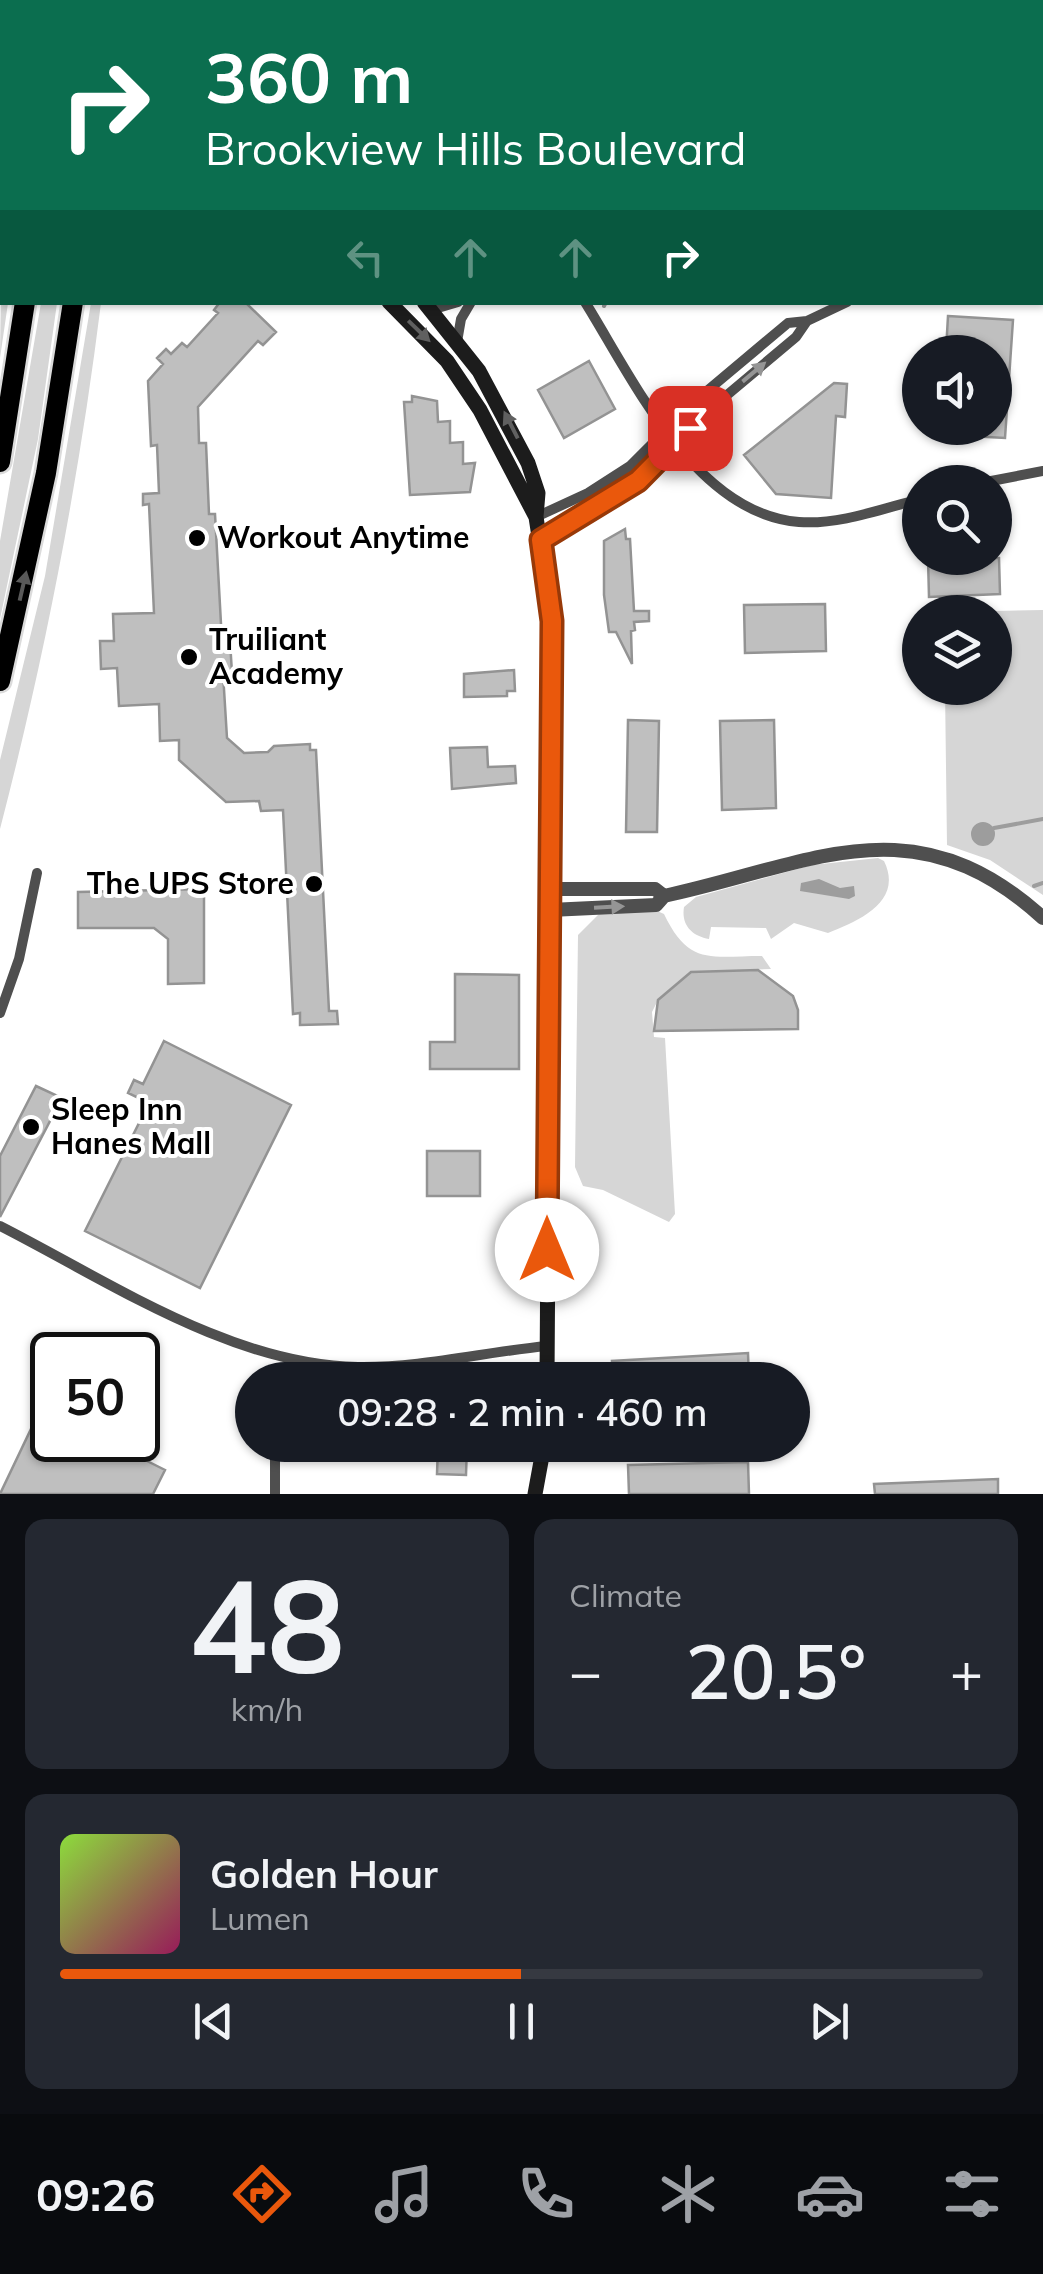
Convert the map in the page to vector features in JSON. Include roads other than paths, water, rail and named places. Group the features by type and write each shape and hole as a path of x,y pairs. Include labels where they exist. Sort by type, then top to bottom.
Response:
{"highway":[{"path":"0,462 25,305"},
{"path":"0,680 42,492 73,305"}],"main road":[{"path":"392,305 447,362 480,410 536,516 541,540 552,621 547,1362"},
{"path":"428,306 458,342 514,430 538,493 536,516"},
{"path":"535,1494 541,1462"}],"street":[{"path":"458,342 461,319 469,305"},
{"path":"587,305 674,446 730,494 779,518 831,521 902,503"},
{"path":"536,516 606,482 788,323 807,321 840,305"},
{"path":"541,540 626,490 708,410 796,337 807,321"},
{"path":"1012,477 1043,471"},
{"path":"550,910 656,905 664,896 830,852 888,849 967,868 1020,897 1043,918"},
{"path":"0,1013 20,959 37,873"},
{"path":"550,889 655,889 664,896"},
{"path":"0,1226 224,1340 308,1362"},
{"path":"419,1362 547,1346"},
{"path":"275,1462 275,1494"}],"waterway":[{"path":"994,828 1043,819"},
{"path":"1034,886 1043,883"}],"place":[{"name":"Workout Anytime","path":"197,538"},
{"name":"Truiliant Academy","path":"189,657"},
{"name":"The UPS Store","path":"314,884"},
{"name":"Sleep Inn Hanes Mall","path":"31,1127"}]}
